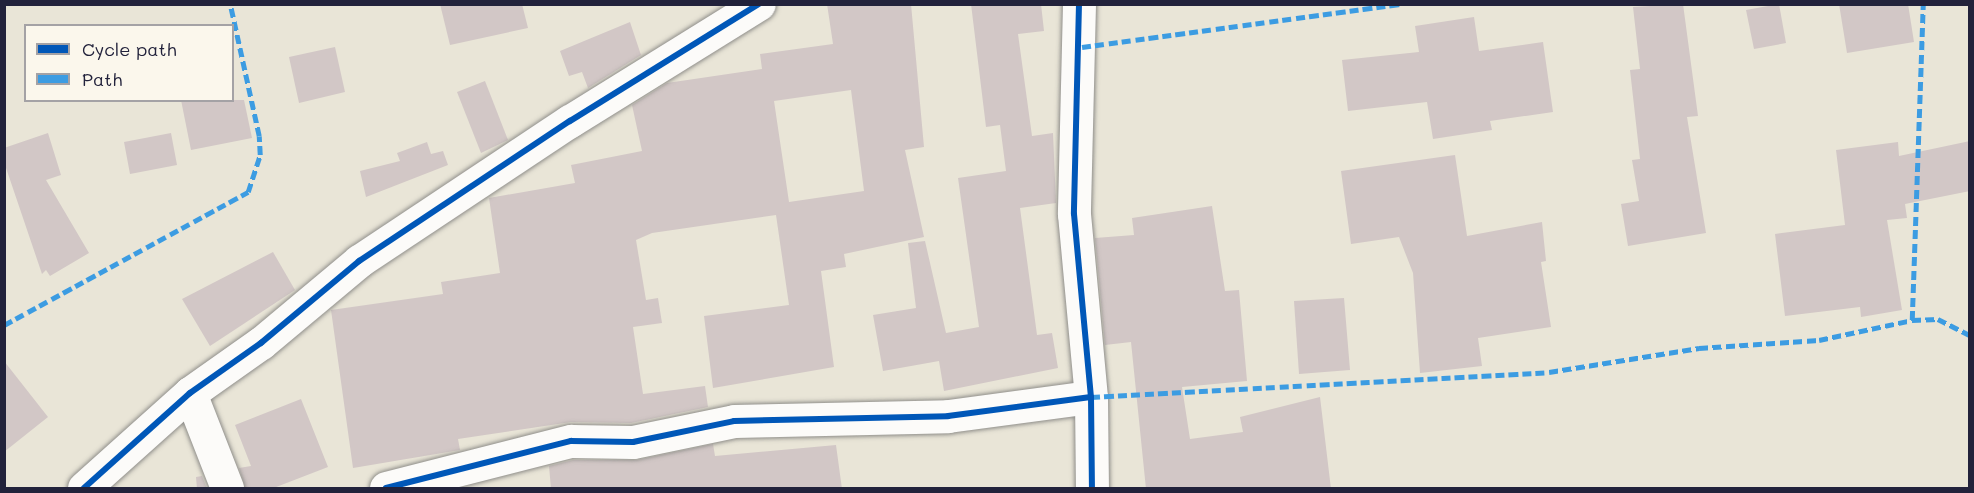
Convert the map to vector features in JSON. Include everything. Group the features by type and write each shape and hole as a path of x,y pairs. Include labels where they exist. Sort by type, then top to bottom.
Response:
{"street":[{"path":"84,489 190,393 261,344 359,261 570,121 759,4"},
{"path":"1079,4 1074,214 1091,397 1092,489"},
{"path":"190,393 227,489"},
{"path":"386,489 571,441 633,442 734,421 948,416 1091,397"}],"building":[{"path":"440,4 522,4 528,28 450,45"},
{"path":"827,4 911,4 924,147 905,150 924,237 844,254 846,267 821,271 834,367 713,388 704,316 789,305 776,215 652,233 636,240 646,300 658,298 662,323 633,327 643,394 705,386 708,407 631,423 571,422 458,439 460,450 353,468 331,310 443,294 441,282 500,273 489,198 575,183 571,165 642,151 632,105 667,83 762,69 760,54 833,44","holes":["851,90 864,191 789,202 774,101"]},
{"path":"971,4 1041,4 1044,31 1018,34 1032,136 1053,133 1056,203 1020,208 1037,335 1052,333 1058,368 944,391 939,361 883,371 873,315 916,308 908,243 925,241 946,333 979,327 958,178 1006,171 1000,125 986,127"},
{"path":"1683,4 1698,116 1687,117 1706,233 1628,246 1621,204 1639,201 1632,160 1640,159 1630,70 1640,69 1633,7"},
{"path":"1779,4 1786,43 1754,49 1746,10"},
{"path":"1839,4 1908,4 1914,42 1847,53"},
{"path":"1474,17 1479,51 1543,42 1553,112 1490,121 1492,130 1433,139 1427,102 1348,111 1342,60 1419,52 1415,26"},
{"path":"630,22 641,55 588,88 582,72 569,76 560,51"},
{"path":"335,47 345,92 299,103 289,57"},
{"path":"485,81 508,140 481,153 457,92"},
{"path":"244,100 252,138 191,150 181,102"},
{"path":"48,133 61,175 46,180 89,253 50,276 46,270 42,274 4,162 4,148"},
{"path":"171,133 177,165 130,174 124,142"},
{"path":"1970,141 1970,191 1905,204 1907,218 1887,220 1902,310 1861,317 1860,307 1785,316 1775,234 1845,225 1836,150 1898,142 1899,156"},
{"path":"427,142 431,154 443,151 448,165 366,197 360,171 400,161 397,153"},
{"path":"1455,155 1467,236 1542,222 1546,261 1541,262 1551,327 1478,338 1482,366 1420,373 1413,273 1399,237 1351,244 1341,171"},
{"path":"1212,206 1225,291 1239,290 1247,381 1182,387 1190,439 1243,432 1240,417 1320,397 1331,489 1146,489 1131,342 1105,345 1095,238 1134,235 1132,218"},
{"path":"273,252 295,290 210,346 182,299"},
{"path":"1344,298 1350,370 1299,374 1294,301"},
{"path":"4,361 48,417 4,452"},
{"path":"301,399 328,467 271,489 245,489 239,468 251,466 235,425"},
{"path":"713,444 715,456 836,445 842,489 551,489 549,466 573,460 637,460"},
{"path":"202,476 207,489 197,489 196,477"}],"marked path":[{"path":"4,325 248,192 260,155 259,136 230,4"},
{"path":"1082,47 1400,4"},
{"path":"1912,320 1923,4"},
{"path":"1091,397 1549,372 1699,348 1819,340 1912,320 1938,319 1970,335"}],"cycle path":[{"path":"84,488 190,393 261,343 359,261 570,121 759,4"},
{"path":"1079,4 1074,214 1091,397 1092,488"},
{"path":"386,488 571,441 633,442 734,421 948,416 1091,397"}]}
